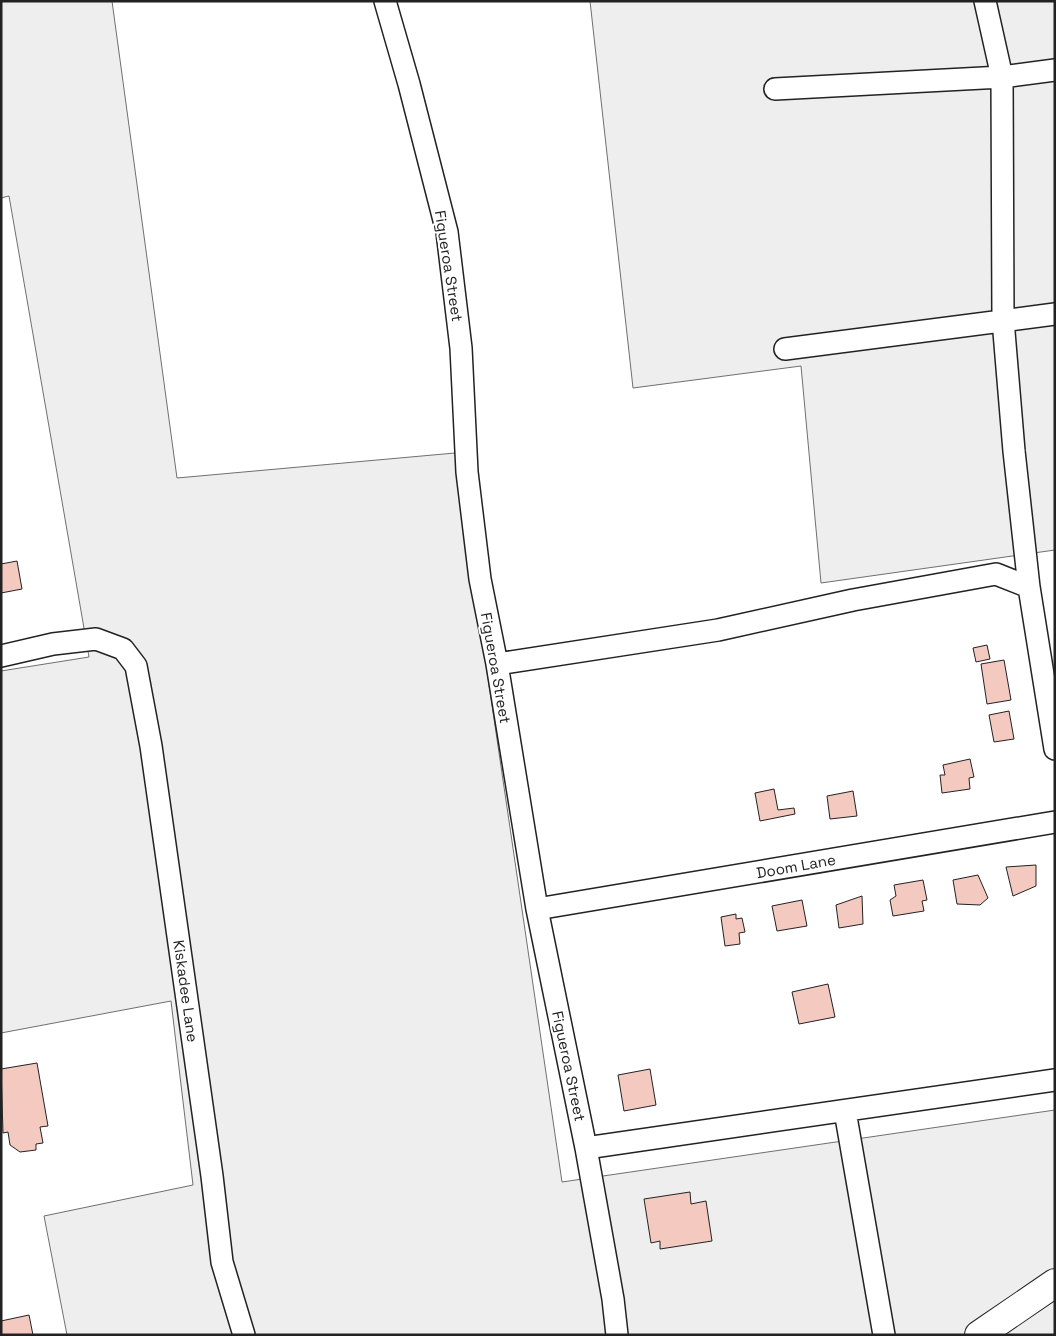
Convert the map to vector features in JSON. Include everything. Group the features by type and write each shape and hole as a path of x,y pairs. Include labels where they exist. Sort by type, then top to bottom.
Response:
{"street":[{"name":"Figueroa Street","path":"385,1 409,84 447,232 462,348 467,472 480,579 497,664 537,909 586,1148 613,1299 617,1335"},
{"path":"985,1 1002,77 1003,320 1014,451 1030,587 1055,749"},
{"path":"776,89 1002,77 1055,70"},
{"path":"786,349 1055,314"},
{"path":"497,664 718,630 853,600 996,574 1030,587"},
{"name":"Kiskadee Lane","path":"1,656 53,644 96,640 123,649 136,666 151,746 212,1176 222,1262 244,1335"},
{"name":"Doom Lane","path":"537,909 1055,822"},
{"path":"586,1148 845,1112 1055,1080"},
{"path":"845,1112 884,1335"},
{"path":"979,1335 1055,1283"}],"shaded area":[{"path":"1,1 112,1 177,478 455,453 562,1182 1055,1110 1055,1335 67,1335 44,1216 193,1185 171,1001 1,1033 1,671 89,657 9,196 1,198"},
{"path":"590,1 1055,1 1055,550 821,583 801,366 633,388"}],"building":[{"path":"17,561 22,589 1,593 1,564"},
{"path":"987,645 990,659 976,662 973,648"},
{"path":"1004,660 1011,700 987,704 981,664"},
{"path":"1009,711 1014,739 994,742 989,715"},
{"path":"970,759 974,777 969,778 970,789 942,793 940,775 945,775 943,765"},
{"path":"774,789 778,810 794,808 795,814 760,821 755,793"},
{"path":"853,791 857,816 830,819 827,796"},
{"path":"1036,865 1036,886 1013,896 1006,867"},
{"path":"978,875 988,898 980,905 957,904 953,880"},
{"path":"923,880 927,900 922,901 924,911 893,916 890,900 896,896 894,885"},
{"path":"862,896 863,924 839,928 836,905"},
{"path":"802,900 807,926 777,931 772,906"},
{"path":"736,914 736,919 742,918 745,932 739,933 740,944 725,946 721,917"},
{"path":"828,984 835,1017 799,1024 792,992"},
{"path":"37,1063 48,1126 40,1127 43,1143 36,1144 36,1150 20,1152 10,1145 8,1132 3,1133 1,1069"},
{"path":"650,1069 656,1105 624,1111 618,1075"},
{"path":"690,1192 691,1204 706,1201 712,1241 660,1249 660,1241 651,1243 644,1199"},
{"path":"29,1315 33,1335 1,1335 1,1321"}]}
